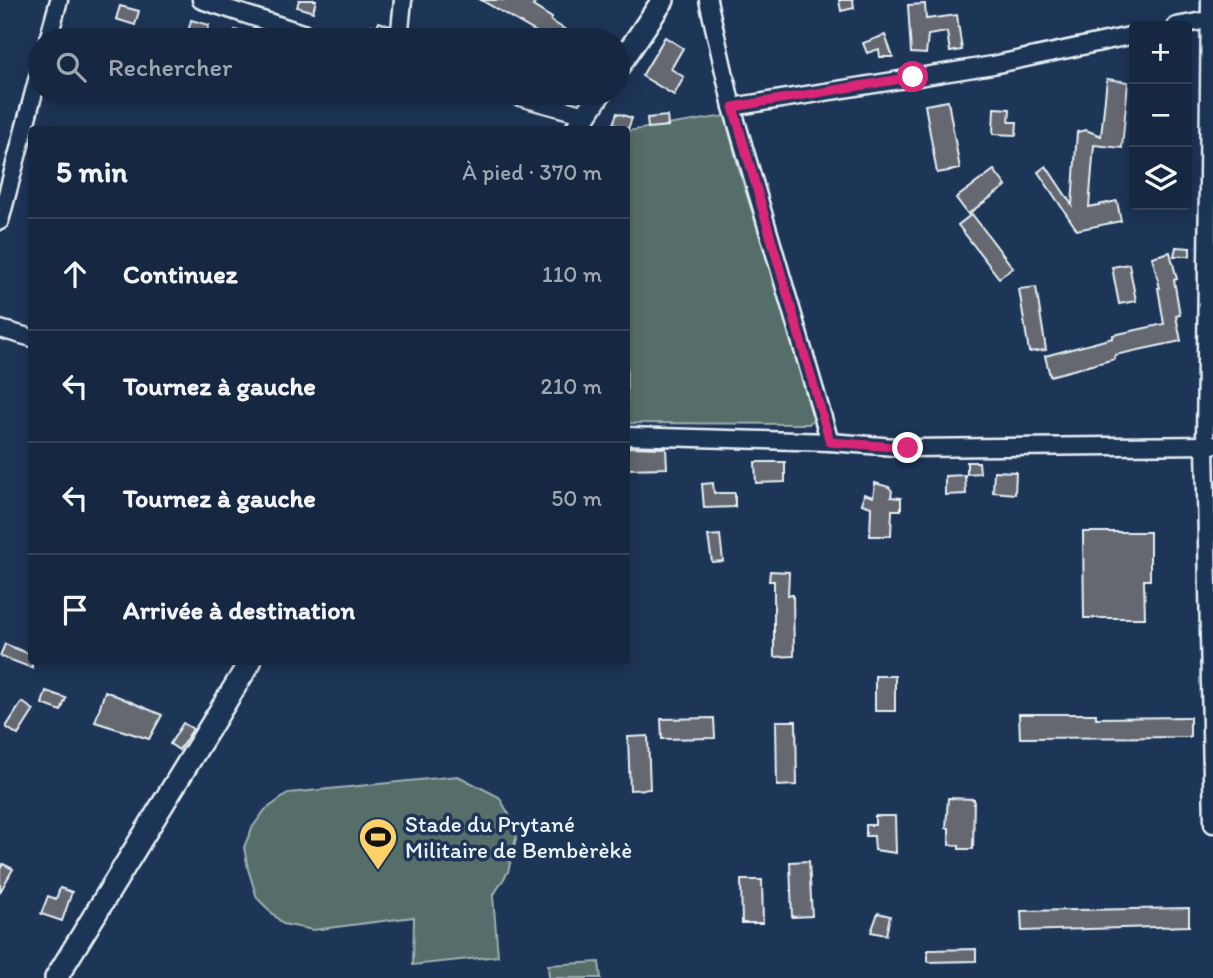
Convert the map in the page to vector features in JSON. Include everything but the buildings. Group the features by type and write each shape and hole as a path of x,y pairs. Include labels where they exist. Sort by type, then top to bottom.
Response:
{"main road":[{"path":"630,48 663,0"},
{"path":"580,122 592,105"},
{"path":"56,978 248,665"}],"street":[{"path":"51,28 59,0"},
{"path":"201,0 287,28"},
{"path":"400,28 403,0"},
{"path":"708,0 733,107 830,442"},
{"path":"1210,0 1209,446 1213,824"},
{"path":"1192,23 1212,19"},
{"path":"733,107 993,65 1129,36"},
{"path":"0,221 31,105"},
{"path":"536,105 580,122"},
{"path":"0,329 28,337"},
{"path":"630,436 830,442 908,448 1209,446"}],"green space":[{"path":"725,116 742,180 817,414 809,424 630,423 630,131"},
{"name":"Stade du Prytané Militaire de Bembèrèkè","path":"458,776 499,797 518,830 508,872 493,896 498,956 413,965 414,917 313,930 283,924 257,898 244,847 252,828 265,810 289,793"},
{"path":"599,962 601,978 549,978 548,965"}],"place":[{"name":"Stade du Prytané Militaire de Bembèrèkè","path":"378,871"}],"route":[{"path":"908,448 830,442 733,107 913,77"}]}
